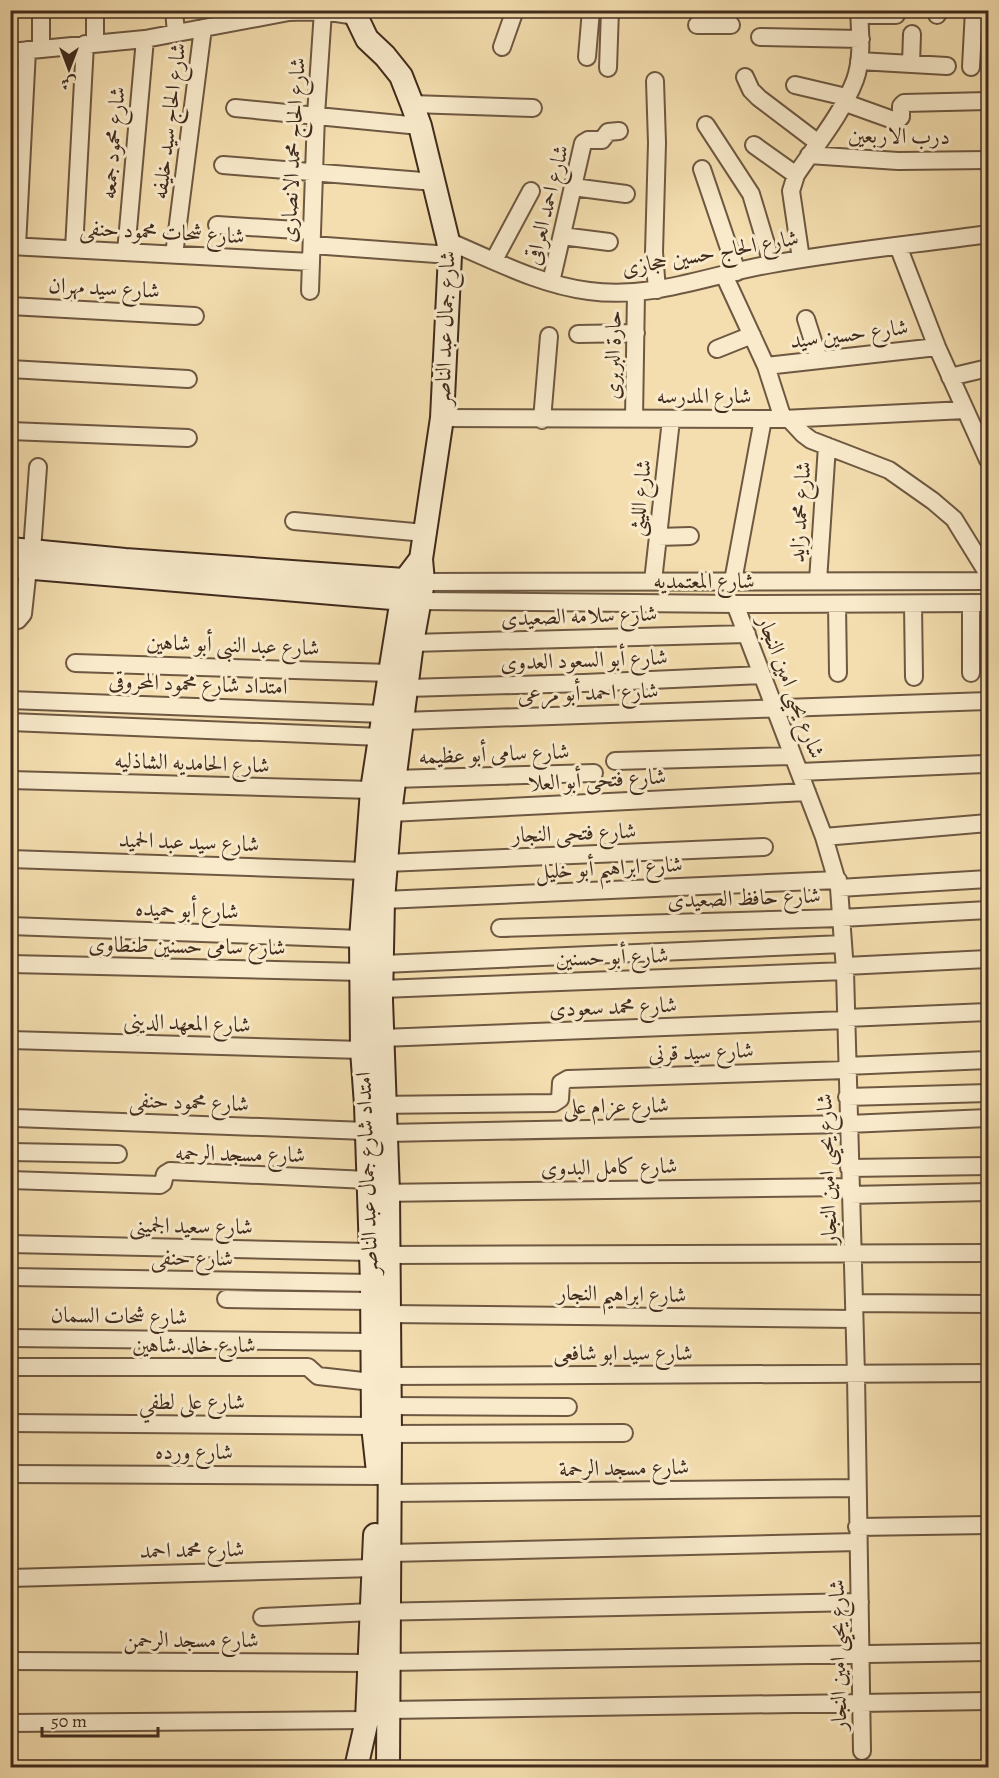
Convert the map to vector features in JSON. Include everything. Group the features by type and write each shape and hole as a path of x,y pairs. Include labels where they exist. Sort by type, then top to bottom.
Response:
{"street":[{"path":"14,246 26,50 41,10"},
{"path":"74,249 90,44 95,10"},
{"path":"174,10 176,33"},
{"path":"502,47 515,10"},
{"path":"587,57 591,10"},
{"path":"608,68 609,10"},
{"path":"26,50 145,39 257,15 323,11 356,13"},
{"name":"شارع الحاج محمد الانصارى","path":"310,291 316,115 323,11"},
{"name":"شارع جمال عبد الناصر","path":"356,13 367,39 401,76 420,126 449,248 442,418 422,559 412,590"},
{"path":"801,259 791,191 796,175 855,80 861,39 859,13 896,15"},
{"path":"971,67 979,15"},
{"path":"697,25 720,20"},
{"name":"شارع الحاج سيد خليفه","path":"174,255 203,28"},
{"path":"911,64 912,34"},
{"path":"760,37 861,39"},
{"name":"شارع محمود جمعه","path":"126,252 145,39"},
{"path":"859,61 947,66"},
{"path":"745,77 751,90 813,148"},
{"path":"656,81 654,252 657,290"},
{"path":"795,85 845,99 896,121 901,117 903,103 988,101"},
{"path":"412,104 533,108"},
{"path":"235,108 420,126"},
{"path":"706,125 751,194 772,264"},
{"name":"شارع احمد العراقى","path":"551,282 583,143 588,140 602,140 608,132 619,130"},
{"path":"754,145 796,175"},
{"name":"درب الاربعين","path":"813,148 898,161 988,160"},
{"path":"223,165 435,182"},
{"path":"702,169 731,274 752,335 786,419 811,440 889,470 933,501 954,519 988,574"},
{"path":"573,187 626,194"},
{"path":"494,260 531,191"},
{"name":"شارع الحاج حسين حجازى","path":"218,225 312,238 449,248 494,260 551,282 588,291 636,292 657,290 801,259 988,234"},
{"path":"562,236 609,242"},
{"name":"شارع شحات محمود حنفى","path":"14,246 311,262"},
{"path":"898,246 937,347 988,460"},
{"name":"حارة البربرى","path":"634,418 636,292"},
{"name":"شارع سيد مهران","path":"10,306 195,315"},
{"path":"806,319 819,360"},
{"path":"578,334 636,333"},
{"path":"717,350 752,335"},
{"path":"542,420 549,336"},
{"name":"شارع حسين سيد","path":"766,366 937,347"},
{"path":"950,377 988,368"},
{"path":"10,369 188,380"},
{"name":"شارع المدرسه","path":"442,418 786,419 965,410"},
{"path":"733,581 763,419"},
{"name":"شارع الليثى","path":"653,581 671,420"},
{"path":"10,431 188,438"},
{"name":"شارع محمد زايد","path":"818,581 827,446"},
{"path":"10,621 18,620 24,614 20,558 38,467"},
{"path":"294,521 425,533"},
{"path":"658,537 690,536"},
{"path":"20,558 412,590"},
{"name":"شارع المعتمديه","path":"412,590 653,581 988,581"},
{"name":"شارع المعتمديه","path":"412,590 735,604 988,603"},
{"name":"امتداد شارع جمال عبد الناصر","path":"356,1767 379,1663 384,1484 378,1299 379,1254 375,1188 375,1105 382,1038 383,900 376,867 372,790 381,737 407,688 412,643 412,590"},
{"name":"امتداد شارع جمال عبد الناصر","path":"375,1105 362,1050 361,939 390,813 394,779 390,673 412,590"},
{"path":"970,603 971,673"},
{"name":"شارع يحيى امين النجار","path":"735,604 824,837 838,884 845,969 856,1375 862,1751"},
{"path":"837,604 838,673"},
{"path":"913,604 914,677"},
{"name":"شارع سلامه الصعيدى","path":"412,643 747,634"},
{"name":"شارع عبد النبى أبو شاهين","path":"75,663 390,673"},
{"name":"شارع أبو السعود العدوى","path":"407,688 762,675"},
{"name":"امتداد شارع محمود المحروقى","path":"10,700 393,718"},
{"name":"شارع احمد أبو مرعى","path":"393,718 775,710 988,701"},
{"path":"10,722 381,737"},
{"path":"615,761 793,756"},
{"path":"800,772 984,764"},
{"name":"شارع سامى أبو عظيمه","path":"394,779 594,773"},
{"name":"شارع الحامديه الشاذليه","path":"10,780 372,790"},
{"name":"شارع فتحى أبو العلا","path":"390,813 807,792"},
{"path":"824,837 988,823"},
{"name":"شارع فتحى النجار","path":"376,867 764,847"},
{"name":"شارع سيد عبد الحميد","path":"10,859 376,867"},
{"name":"شارع ابراهيم أبو خليل","path":"383,900 988,879"},
{"name":"شارع حافظ الصعيدى","path":"500,928 841,918 988,910"},
{"name":"شارع أبو حميده","path":"10,926 361,939"},
{"path":"383,964 843,944"},
{"name":"شارع أبو حسنين","path":"382,988 845,969 988,959"},
{"name":"شارع سامى حسنين طنطاوى","path":"10,964 362,972"},
{"name":"شارع محمد سعودى","path":"382,1038 988,1012"},
{"name":"شارع المعهد الدينى","path":"10,1040 362,1050"},
{"name":"شارع سيد قرنى","path":"375,1105 554,1103 560,1099 561,1085 564,1080 568,1079 988,1060"},
{"path":"847,1097 988,1093"},
{"name":"شارع محمود حنفى","path":"10,1115 15,1118 376,1132"},
{"name":"شارع عزام على","path":"376,1132 848,1124 988,1118"},
{"path":"10,1152 118,1155"},
{"path":"849,1168 988,1166"},
{"name":"شارع مسجد الرحمه","path":"10,1180 160,1185 163,1183 165,1174 170,1172 375,1188"},
{"name":"شارع كامل البدوى","path":"375,1188 988,1192"},
{"name":"شارع سعيد الجمينى","path":"10,1244 379,1254 988,1253"},
{"name":"امتداد شارع جمال عبد الناصر","path":"379,1254 378,1299 371,1341 390,1406 382,1430"},
{"name":"شارع حنفى","path":"10,1277 378,1299"},
{"path":"226,1299 378,1299"},
{"name":"شارع ابراهيم النجار","path":"378,1299 854,1311 988,1304"},
{"name":"شارع شحات السمان","path":"10,1338 371,1341"},
{"name":"شارع خالد شاهين","path":"10,1367 308,1367 318,1376 381,1379"},
{"name":"شارع سيد ابو شافعى","path":"381,1379 988,1374"},
{"path":"390,1406 568,1407"},
{"name":"شارع على لطفي","path":"10,1423 624,1433"},
{"name":"شارع ورده","path":"10,1474 384,1484"},
{"name":"شارع مسجد الرحمة","path":"384,1484 857,1488"},
{"name":"شارع محمد احمد","path":"10,1578 382,1561 988,1526"},
{"path":"262,1617 381,1612 860,1602"},
{"name":"شارع مسجد الرحمن","path":"10,1661 379,1663 988,1652"},
{"name":"امتداد شارع جمال عبد الناصر","path":"379,1663 388,1710 388,1767"},
{"path":"388,1710 988,1701"},
{"path":"10,1723 366,1720"}]}
